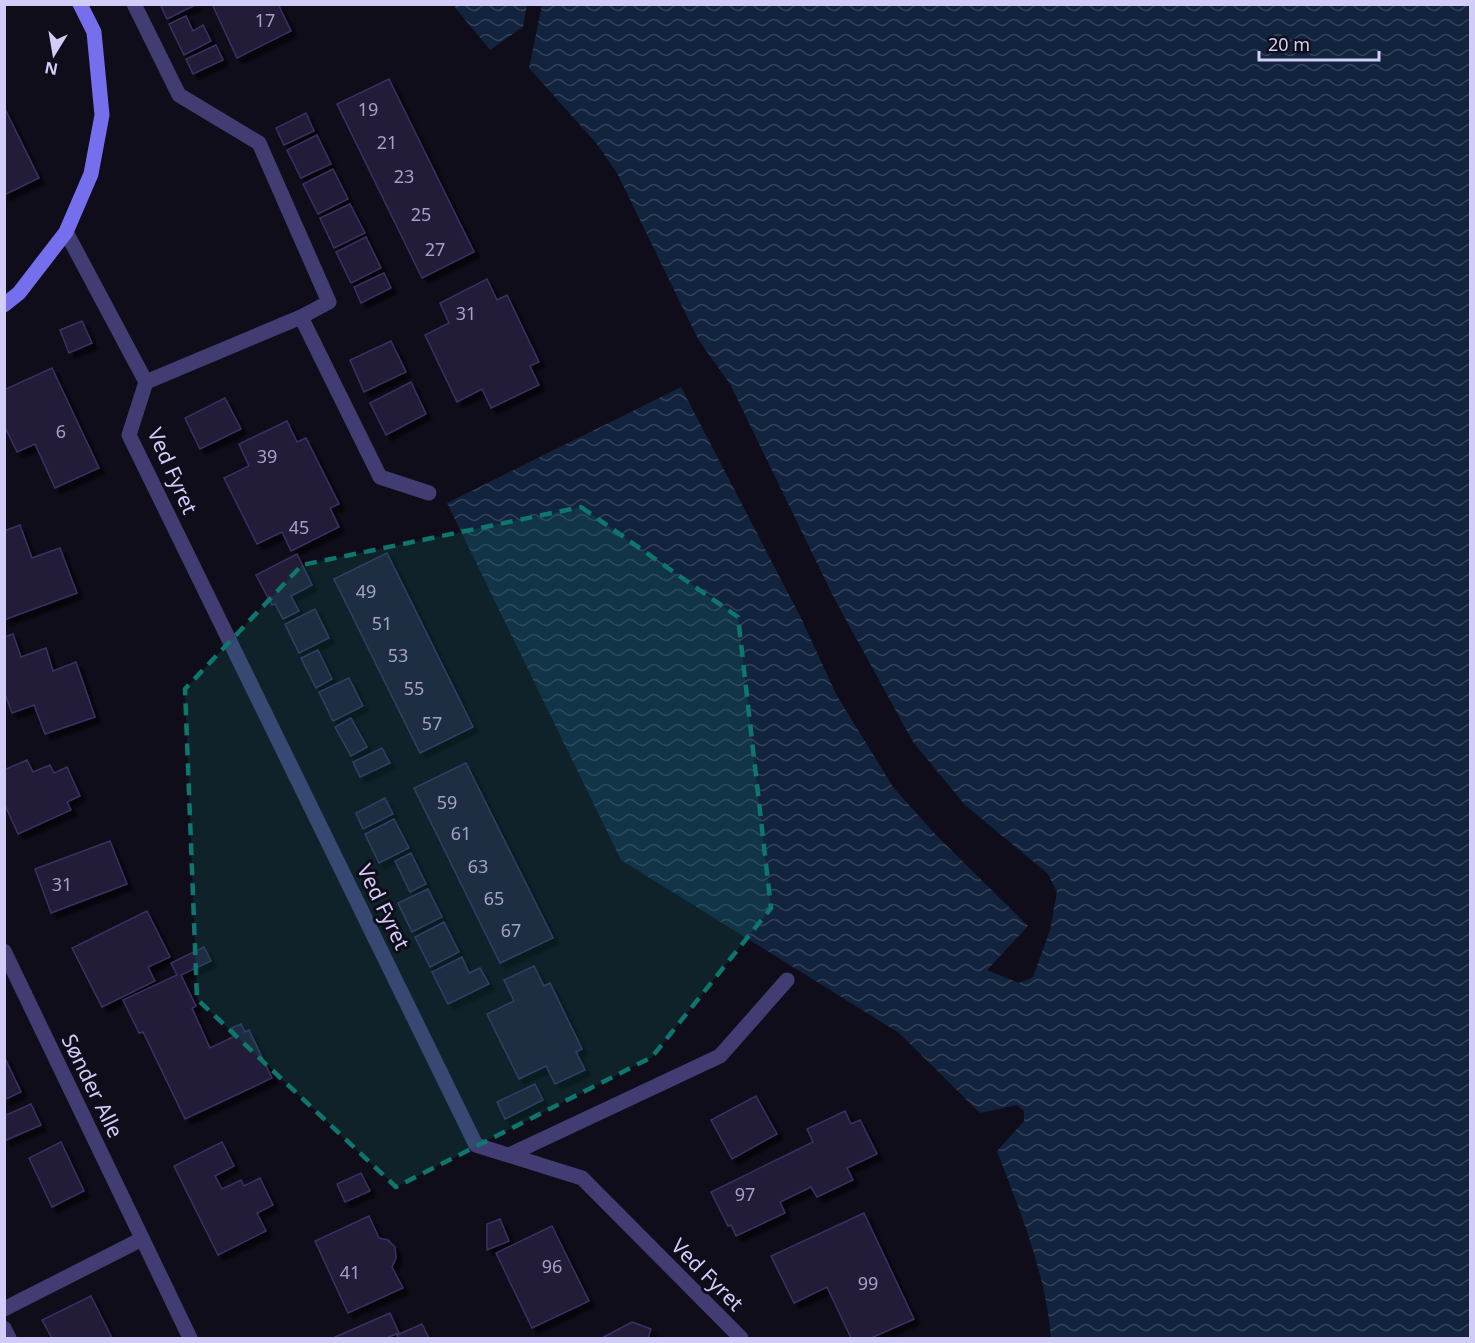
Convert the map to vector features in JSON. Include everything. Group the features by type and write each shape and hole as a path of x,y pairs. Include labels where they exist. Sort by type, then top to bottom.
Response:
{"street":[{"path":"4,305 19,293 66,232 91,174 102,115 94,32 80,4"},
{"path":"66,232 146,382 301,317 329,302 259,143 179,95 134,4"},
{"path":"301,317 380,477 429,493"},
{"name":"Ved Fyret","path":"146,382 129,435 476,1145 582,1178 741,1338"},
{"name":"Sønder Alle","path":"4,951 190,1338"},
{"path":"509,1155 720,1056 787,980"},
{"path":"4,1309 142,1239"},
{"path":"4,1328 9,1338"}],"highlighted area":[{"path":"581,507 738,617 771,908 652,1057 396,1187 197,999 185,689 302,565"}],"water":[{"path":"453,5 527,5 523,27 490,50"},
{"path":"542,5 1470,5 1470,1338 1051,1338 1038,1267 997,1151 1024,1121 1024,1111 1017,1105 980,1113 899,1033 621,860 447,503 681,387 801,618 836,694 893,787 936,835 1028,926 987,970 1019,983 1033,977 1050,930 1057,892 1048,874 965,805 913,742 834,598 730,384 698,339 617,173 597,144 529,68"}],"building":[{"path":"160,4 197,4 167,19"},
{"path":"212,4 278,4 291,31 237,58"},
{"path":"186,16 193,31 203,25 211,41 184,55 169,24"},
{"path":"216,45 223,60 193,74 186,59"},
{"path":"389,79 474,252 422,278 337,104"},
{"path":"4,107 39,178 4,195"},
{"path":"306,113 314,131 284,145 276,128"},
{"path":"317,135 331,164 301,178 287,150"},
{"path":"333,169 348,199 318,214 303,184"},
{"path":"350,204 365,233 334,248 320,218"},
{"path":"366,237 381,268 351,283 336,252"},
{"path":"384,273 391,288 361,303 354,287"},
{"path":"487,279 497,300 507,295 539,362 530,366 539,385 491,408 482,389 457,402 425,335 449,323 440,303"},
{"path":"82,321 92,343 69,353 60,330"},
{"path":"391,341 406,372 364,392 350,360"},
{"path":"52,368 99,468 55,488 35,444 17,452 4,425 4,390"},
{"path":"411,382 426,414 386,435 370,403"},
{"path":"225,398 241,429 200,449 185,418"},
{"path":"287,421 297,442 306,438 339,504 330,508 339,527 291,551 282,532 257,544 224,478 249,466 239,444"},
{"path":"20,525 32,558 60,548 77,593 4,620 4,531"},
{"path":"387,553 473,727 420,753 334,579"},
{"path":"297,554 312,585 291,596 299,611 283,619 275,604 272,605 256,575"},
{"path":"315,609 329,638 299,653 285,624"},
{"path":"13,634 21,657 46,648 53,671 76,662 95,717 45,734 34,705 12,713 4,691 4,637"},
{"path":"318,650 332,679 316,688 301,658"},
{"path":"349,678 363,706 333,721 319,692"},
{"path":"351,718 367,747 351,756 335,727"},
{"path":"382,748 390,763 360,777 353,762"},
{"path":"27,760 33,772 50,765 54,773 67,767 80,796 67,802 71,810 18,834 4,803 4,770"},
{"path":"466,763 553,938 500,963 414,788"},
{"path":"385,798 393,814 363,829 356,813"},
{"path":"394,819 409,848 379,863 365,834"},
{"path":"110,841 127,884 51,913 35,869"},
{"path":"411,853 426,884 410,892 395,861"},
{"path":"428,889 442,917 412,932 398,903"},
{"path":"147,911 170,957 148,967 155,981 102,1007 72,948"},
{"path":"444,922 459,952 430,967 415,937"},
{"path":"204,947 211,961 181,975 196,1006 192,1008 210,1048 235,1036 232,1028 241,1024 245,1032 249,1030 272,1078 185,1119 143,1032 139,1033 123,1000 177,975 171,963"},
{"path":"462,957 469,973 480,968 489,984 448,1004 432,972"},
{"path":"534,966 544,986 550,983 582,1049 576,1052 585,1070 555,1084 546,1066 519,1079 487,1014 514,1001 504,980"},
{"path":"4,1056 21,1092 4,1100"},
{"path":"535,1084 543,1100 505,1119 497,1102"},
{"path":"756,1096 777,1134 732,1159 711,1120"},
{"path":"31,1104 41,1125 4,1141 4,1116"},
{"path":"845,1111 851,1124 860,1120 877,1154 847,1168 853,1180 817,1197 811,1187 780,1202 785,1213 736,1236 731,1225 728,1226 711,1192 813,1142 807,1129"},
{"path":"61,1142 84,1191 52,1207 29,1158"},
{"path":"222,1142 234,1166 215,1176 222,1189 241,1180 244,1186 260,1178 273,1205 257,1213 266,1231 218,1255 174,1166"},
{"path":"361,1173 370,1191 345,1202 337,1184"},
{"path":"864,1213 914,1319 871,1338 851,1338 827,1287 794,1303 771,1256"},
{"path":"369,1216 379,1238 388,1240 395,1247 396,1258 392,1267 403,1288 348,1313 315,1241"},
{"path":"500,1219 509,1241 487,1250 487,1224"},
{"path":"552,1226 589,1301 532,1328 496,1253"},
{"path":"91,1296 112,1338 52,1338 42,1320"},
{"path":"390,1313 399,1333 386,1338 333,1338"},
{"path":"632,1322 651,1329 648,1338 602,1338"},
{"path":"422,1324 429,1338 398,1338 397,1335"}]}
